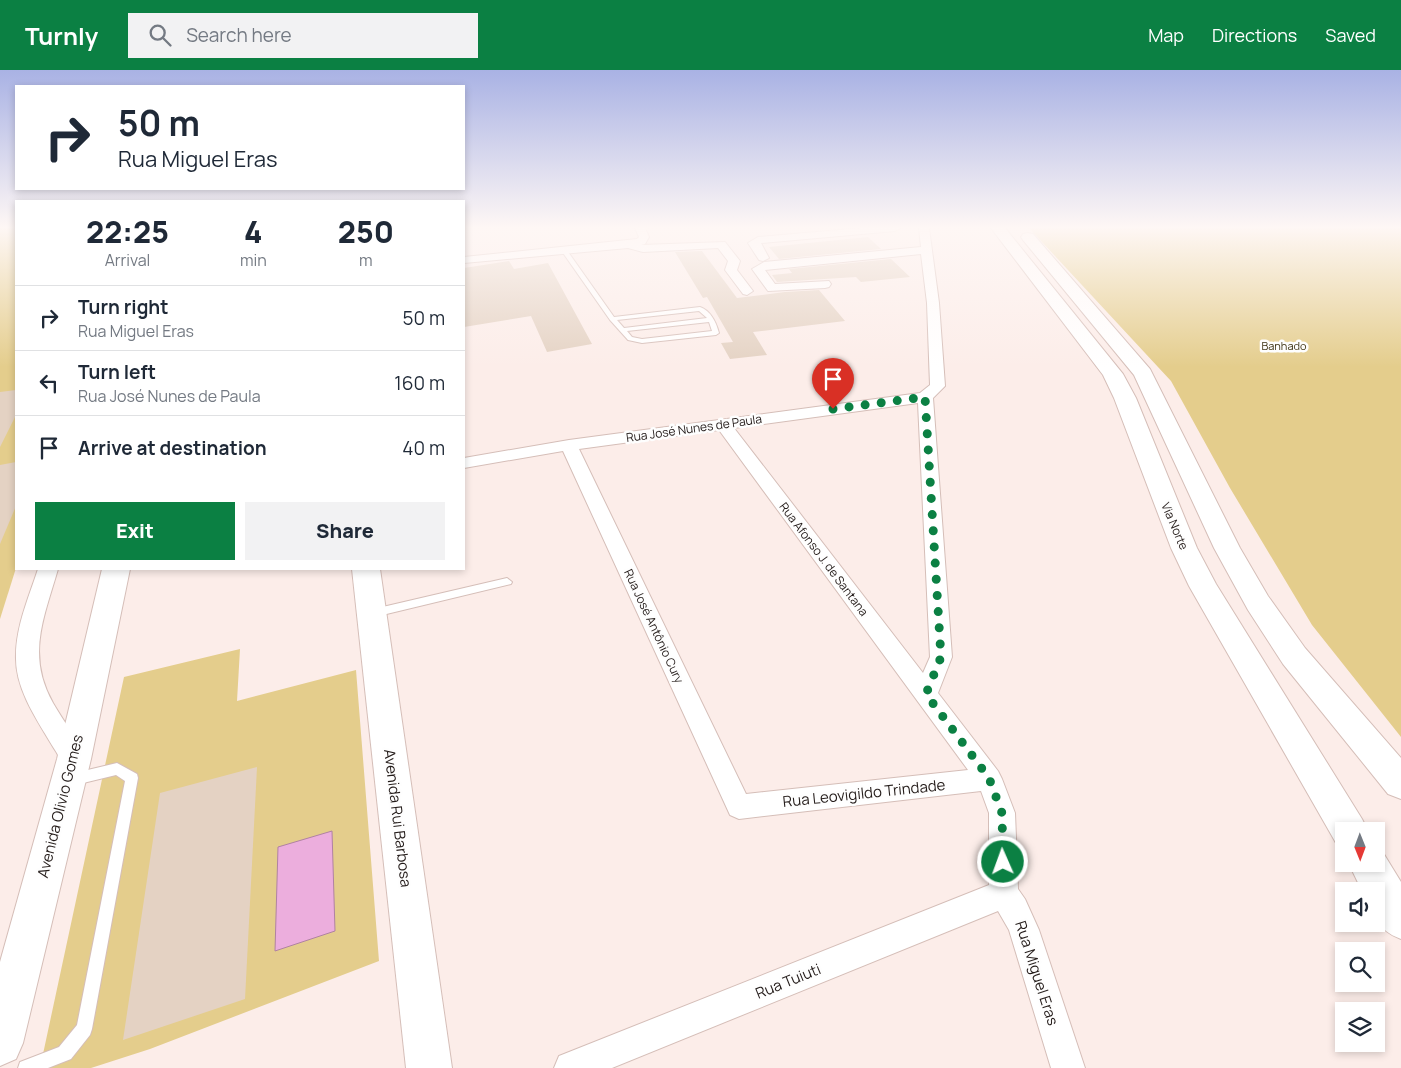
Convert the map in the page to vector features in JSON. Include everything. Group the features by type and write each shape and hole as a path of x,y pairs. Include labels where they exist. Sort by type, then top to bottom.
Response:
{"main road":[{"name":"Via Norte","path":"1035,275 1113,374 1125,398 1184,548 1203,586 1344,822"},
{"path":"1065,275 1144,373 1227,548 1258,603 1294,656 1401,783"},
{"name":"Avenida Olivio Gomes","path":"0,1043 70,770 116,570"},
{"name":"Avenida Rui Barbosa","path":"366,570 429,1068"},
{"path":"1373,872 1401,919"}],"street":[{"path":"734,275 747,291"},
{"path":"762,275 772,288 825,284"},
{"path":"929,275 938,386 925,397 941,657 926,694 989,778 1002,813 1004,894"},
{"name":"Rua José Nunes de Paula","path":"465,463 569,445 925,397"},
{"name":"Rua Afonso J. de Santana","path":"723,424 926,694"},
{"name":"Rua José Antônio Cury","path":"569,445 740,806"},
{"path":"48,570 26,659 30,676 70,770"},
{"name":"Rua Leovigildo Trindade","path":"740,806 989,778"},
{"name":"Rua Tuiuti","path":"571,1068 1004,894"},
{"name":"Rua Miguel Eras","path":"1004,894 1015,909 1024,930 1068,1068"}],"lane":[{"path":"581,275 612,318 630,339 635,341 712,334 716,332 703,310 695,309 612,318"},
{"path":"622,330 710,320"},
{"path":"373,614 507,582"},
{"path":"26,1068 65,1053 84,1029 132,778 117,769 70,770"}],"green space":[{"path":"0,275 15,275 15,570 0,619"},
{"name":"Banhado","path":"1072,275 1401,275 1401,737 1312,625 1230,488 1171,381"},
{"path":"240,649 237,701 356,670 379,961 150,1049 91,1068 40,1068 124,677"}],"shaded area":[{"path":"332,831 335,931 275,951 278,847"}],"building":[{"path":"465,275 554,275 592,344 547,352 531,316 465,327"},
{"path":"689,275 720,275 737,298 819,290 845,321 753,332 767,355 730,359 721,343 733,342 707,297 703,298"},
{"path":"772,275 907,275 910,277 861,282 856,277 777,282"},
{"path":"15,390 15,417 0,447 0,392"},
{"path":"15,462 15,508 0,544 0,465"},
{"path":"257,767 245,999 123,1040 160,793"}],"route":[{"path":"833,409 925,397 941,657 926,694 989,778 1002,813 1003,862"}]}
